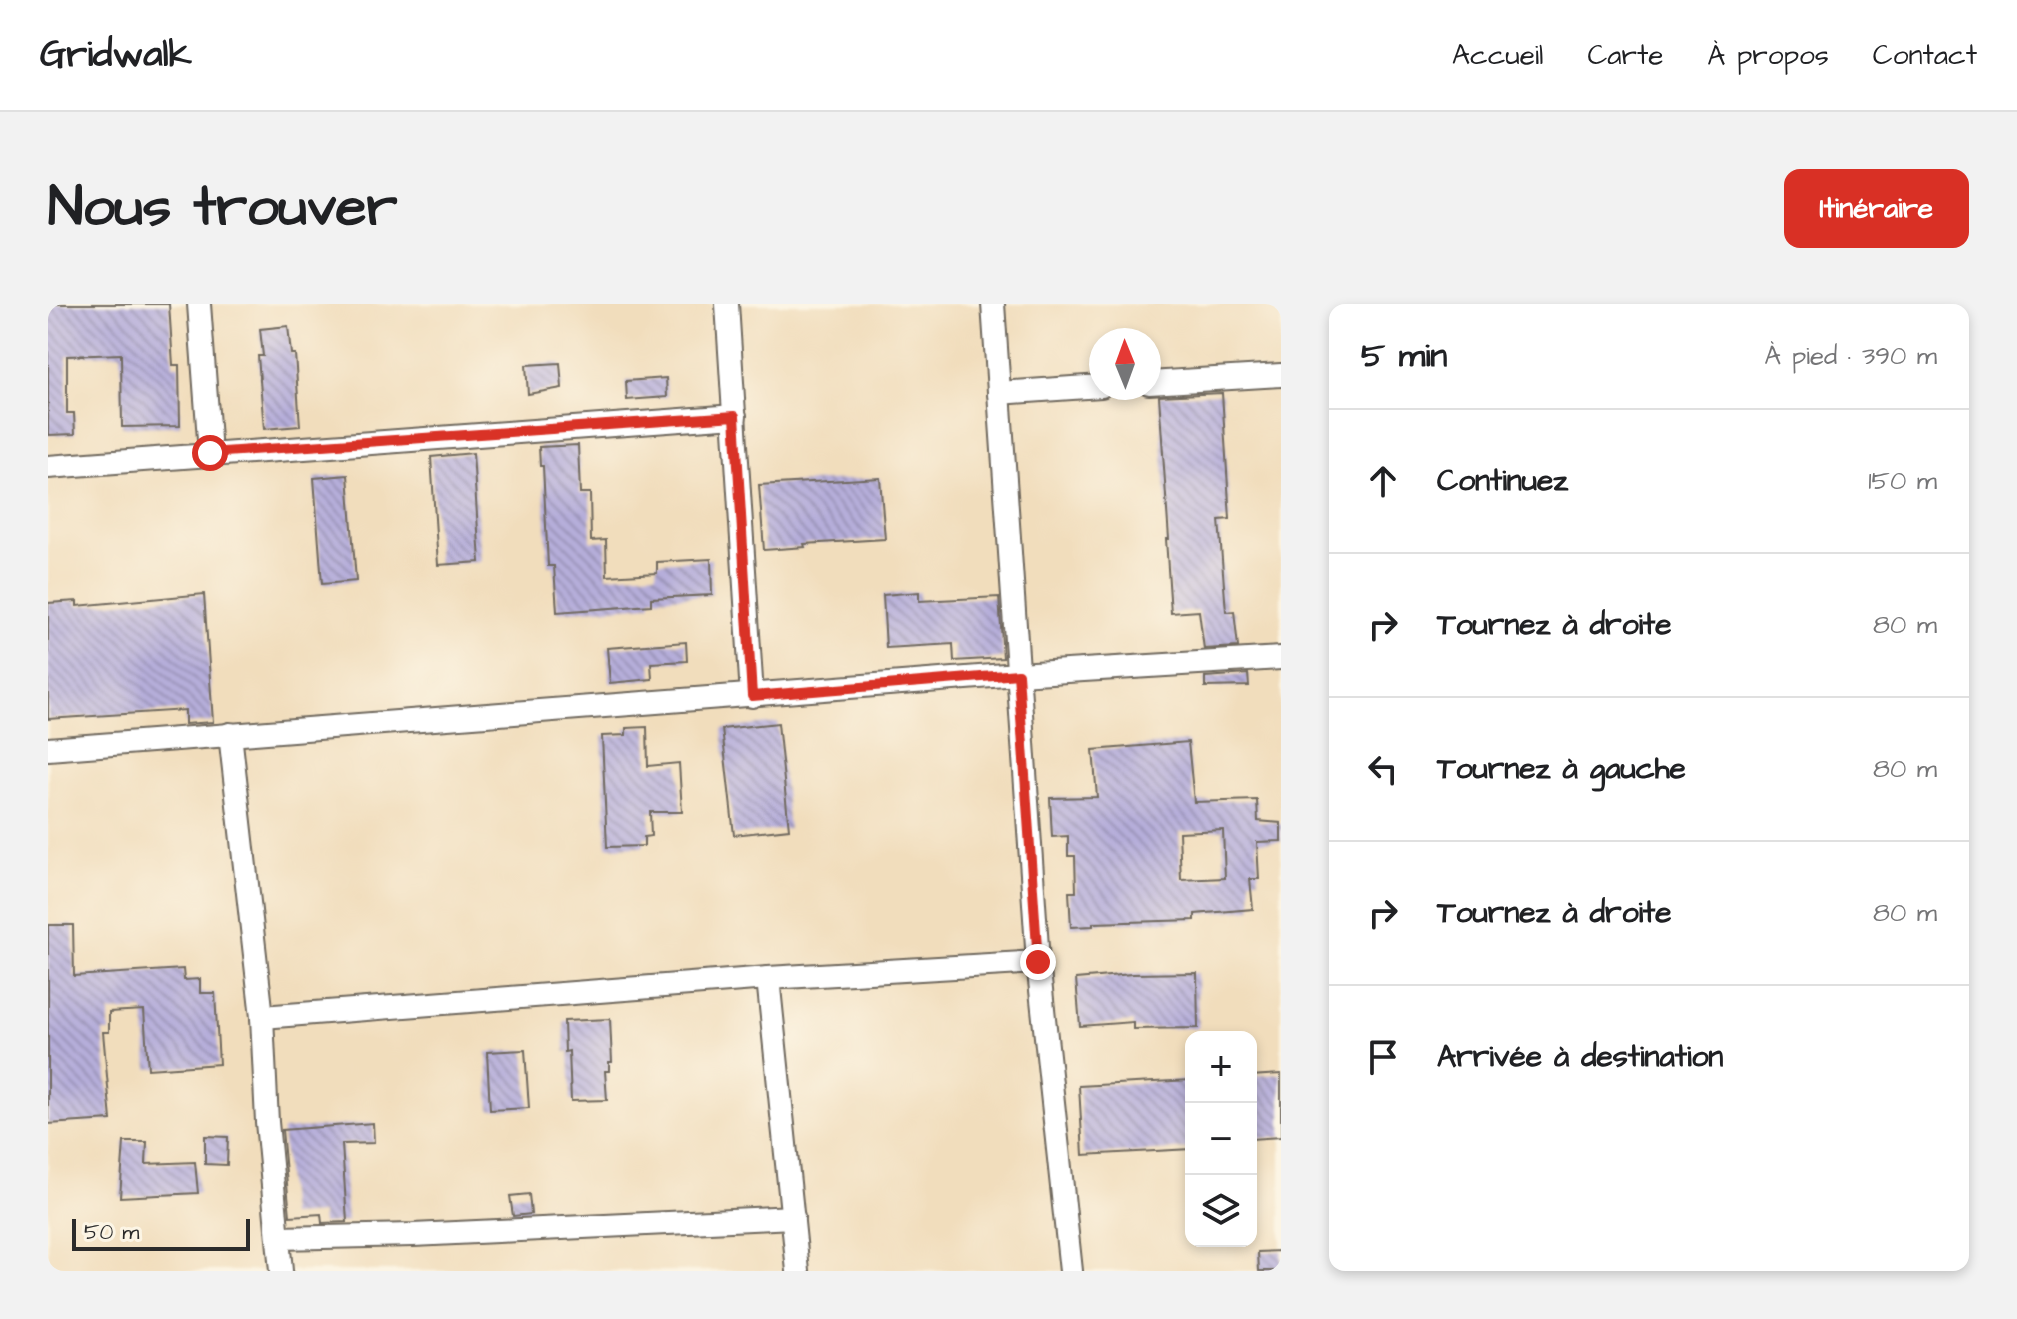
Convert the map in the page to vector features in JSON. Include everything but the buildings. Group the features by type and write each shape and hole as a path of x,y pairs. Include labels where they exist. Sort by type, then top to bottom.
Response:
{"street":[{"path":"199,304 210,453"},
{"path":"727,304 752,696"},
{"path":"993,304 1038,962 1071,1271"},
{"path":"1161,382 1281,375"},
{"path":"999,393 1089,387"},
{"path":"48,467 735,416"},
{"path":"48,749 1018,674 1281,658"},
{"path":"230,734 262,1017 267,1122 281,1271"},
{"path":"262,1017 768,978 1038,962"},
{"path":"768,978 798,1271"},
{"path":"278,1238 413,1235 793,1217"}],"route":[{"path":"210,453 735,416 752,696 1018,674 1038,962"}]}
